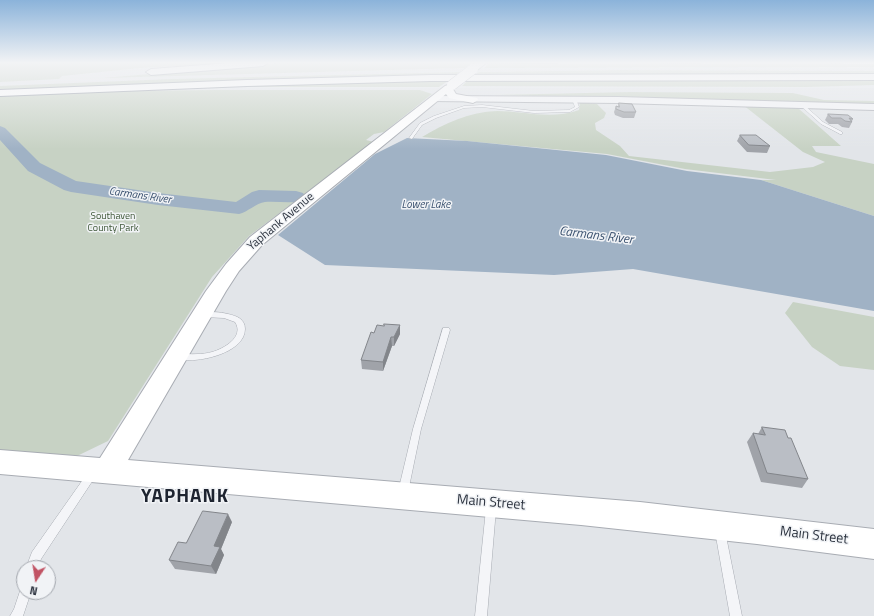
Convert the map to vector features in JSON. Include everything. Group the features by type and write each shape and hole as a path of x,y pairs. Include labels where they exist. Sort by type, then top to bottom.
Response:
{"main road":[{"name":"Yaphank Avenue","path":"102,469 176,357 201,315 232,268 256,241 409,129 435,99 444,92"},
{"path":"449,92 453,96 473,100"},
{"path":"409,129 444,103 455,100"},
{"name":"Main Street","path":"0,462 102,469 492,503 718,525 874,544"}],"street":[{"path":"435,99 574,99 874,107"}],"lane":[{"path":"409,129 435,117 464,107 482,106 534,112 570,111 577,107 574,99"},
{"path":"802,105 822,123 841,132"},
{"path":"176,357 213,354 227,348 237,341 242,331 241,324 237,320 224,316 201,315"},
{"path":"402,495 417,429 446,330"},
{"path":"35,560 36,556 102,469"},
{"path":"481,616 492,503"},
{"path":"718,525 736,616"},
{"path":"16,616 19,612 23,600"}],"green space":[{"name":"Southaven County Park","path":"89,92 425,92 432,94 384,132 374,134 366,140 374,142 249,236 212,277 108,441 77,456 0,450 0,96"},
{"path":"630,92 793,93 824,100 874,101 874,105 494,95"},
{"path":"580,102 597,104 606,113 604,118 595,123 596,130 620,146 629,156 770,172 813,167 825,162 803,152 743,105 798,108 841,146 812,146 816,152 874,164 874,216 761,180 776,180 685,169 607,154 422,137 439,127 467,116 497,111 548,115 569,113 579,110"},
{"path":"793,302 874,317 874,370 840,366 812,347 785,313"}],"water":[{"name":"Lower Lake","path":"407,138 467,141 606,155 687,171 761,180 874,216 874,311 633,269 554,275 325,265 278,235 375,154"}],"building":[{"path":"619,103 632,104 636,112 624,112 616,109 616,106 619,107"},
{"path":"828,114 848,115 853,119 849,118 852,122 845,121 841,118 832,118"},
{"path":"740,135 756,135 770,146 749,145"},
{"path":"384,324 400,325 394,337 391,337 383,362 361,360 371,332 374,333 377,325 384,326"},
{"path":"762,427 785,430 788,438 791,438 808,479 767,473 753,433 765,435"},
{"path":"203,511 228,514 214,546 220,547 211,566 169,560 178,542 186,543"}],"waterway":[{"name":"Carmans River","path":"0,131 34,167 71,186 158,199 239,208 259,196 296,197"}],"district":[{"name":"YAPHANK","path":"185,497"}]}
